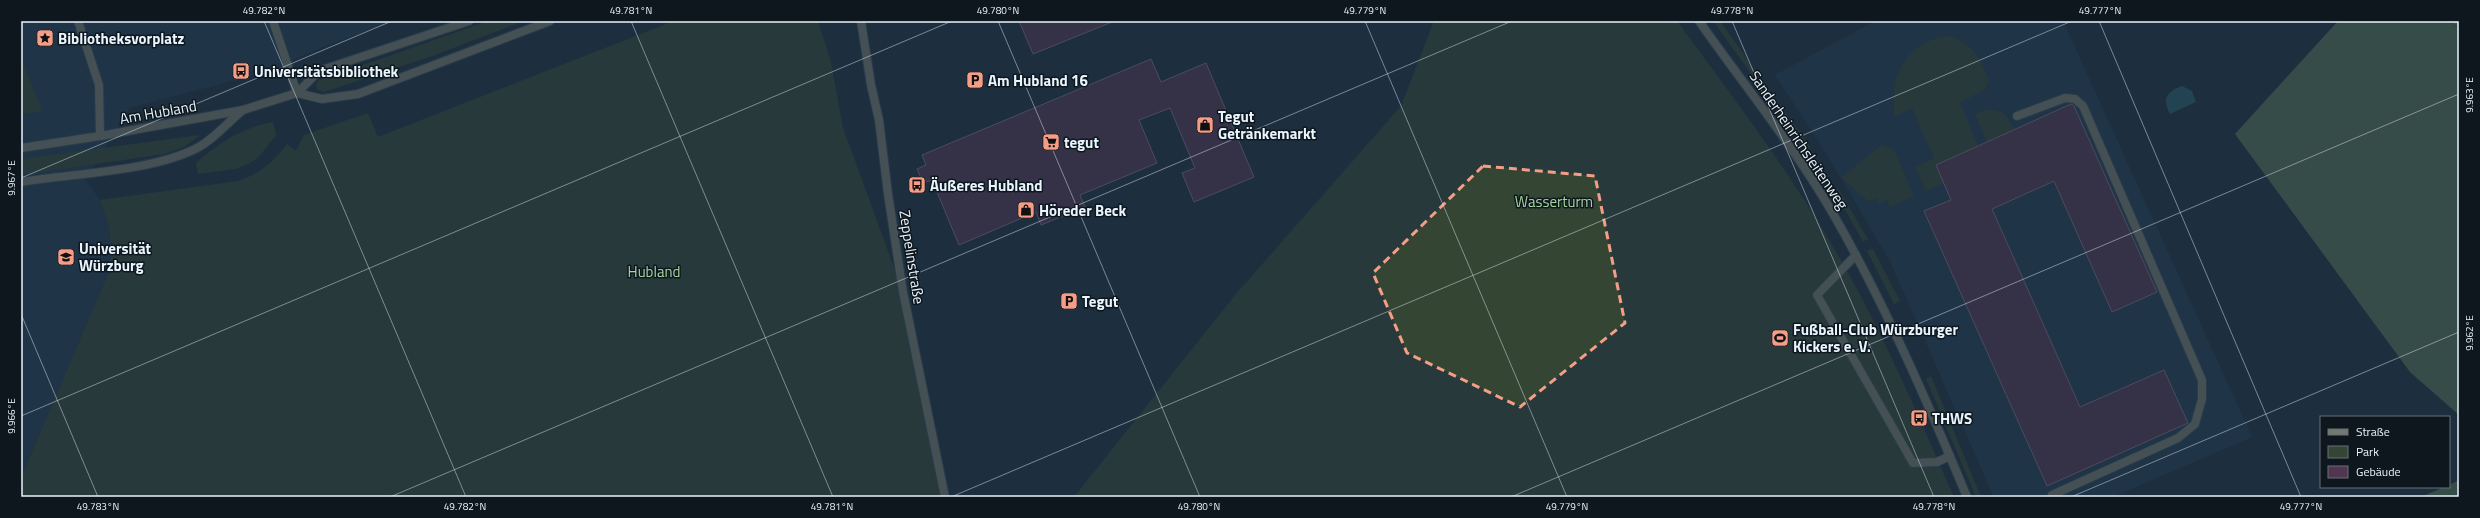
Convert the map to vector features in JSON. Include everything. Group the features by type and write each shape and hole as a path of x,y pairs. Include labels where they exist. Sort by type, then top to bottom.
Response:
{"street":[{"path":"78,21 99,85 100,136"},
{"path":"274,21 297,93 322,99 358,94 550,21"},
{"name":"Am Hubland","path":"21,148 100,136 243,110 297,93 319,70 469,21"},
{"name":"Zeppelinstraße","path":"861,21 871,85 880,120 888,194 903,292 945,497"},
{"name":"Sanderheinrichsleitenweg","path":"1699,21 1807,172 1856,255 1950,456 1967,497"},
{"path":"2017,116 2065,98 2075,99 2083,106 2202,380 2202,399 2195,424 2178,438 2052,495"},
{"path":"21,182 143,165 177,157 201,146 243,110"},
{"path":"1856,255 1817,294 1913,463 1937,462 1950,456"}],"highlighted area":[{"path":"1483,166 1595,176 1625,323 1520,407 1407,353 1373,273"}],"shaded area":[{"name":"Universität Würzburg","path":"21,21 395,21 322,47 269,71 129,108 85,180 100,200 109,224 113,245 110,269 23,473 21,486"},
{"path":"1875,21 2063,21 2252,437 2112,497 1994,497 1890,261 1826,153 1775,75"},
{"path":"2338,21 2459,21 2459,415 2410,372 2235,134"},
{"path":"2182,86 2192,91 2196,102 2170,114 2166,104 2167,97 2172,91"},
{"path":"2459,480 2459,497 2421,497 2442,488 2450,488 2450,484"}],"green space":[{"path":"488,21 524,21 435,55 324,92 318,90 316,85 318,81"},
{"name":"Hubland","path":"674,21 818,21 831,62 843,128 903,292 946,497 21,497 23,473 110,269 110,234 100,200 238,181 253,175 266,167 287,144 296,151 304,135 368,113 378,137"},
{"name":"Wasserturm","path":"1434,21 1677,21 1779,162 1835,250 1883,340 1954,497 1074,497 1236,294 1401,106"},
{"path":"1713,21 1720,21 1812,150 1799,140"},
{"path":"1949,36 1970,47 1978,58 1989,80 1985,89 1960,103 1978,146 1936,165 1944,183 1926,191 1915,167 1934,158 1912,108 1894,117 1894,89 1897,75 1901,67 1914,51 1930,40"},
{"path":"21,64 24,64 42,111 21,114"},
{"path":"1986,110 1997,111 2004,114 2014,130 1987,142 1975,114"},
{"path":"273,122 276,135 258,158 235,169 198,174 196,163 223,142 251,128"},
{"path":"200,135 184,147 164,154 21,175 21,159"},
{"path":"1881,145 1892,149 1896,154 1914,196 1890,207 1887,200 1879,203 1876,198 1868,201 1841,178"},
{"path":"1837,187 1868,239 1863,242 1839,199"},
{"path":"1873,249 1900,301 1894,304 1867,251"},
{"path":"1931,376 1981,497 1976,497 1926,379"}],"building":[{"path":"1019,21 1112,21 1112,22 1033,54"},
{"name":"tegut","path":"1151,59 1161,82 1206,63 1254,177 1194,202 1182,173 1195,168 1170,108 1139,120 1157,163 1080,195 1085,207 1041,225 1036,212 959,245 932,180 923,183 917,169 926,165 922,155"},
{"path":"2071,104 2074,106 2157,292 2112,312 2054,181 1992,209 2080,407 2164,370 2188,423 2047,486 1924,211 1951,200 1936,165"}],"place":[{"name":"Bibliotheksvorplatz","path":"45,38"},
{"name":"Universitätsbibliothek","path":"241,71"},
{"name":"Am Hubland 16","path":"975,80"},
{"name":"Tegut Getränkemarkt","path":"1205,125"},
{"name":"tegut","path":"1051,142"},
{"name":"Äußeres Hubland","path":"917,185"},
{"name":"Höreder Beck","path":"1026,210"},
{"name":"Universität Würzburg","path":"66,257"},
{"name":"Tegut","path":"1069,301"},
{"name":"Fußball-Club Würzburger Kickers e. V.","path":"1780,338"},
{"name":"THWS","path":"1919,418"}]}
